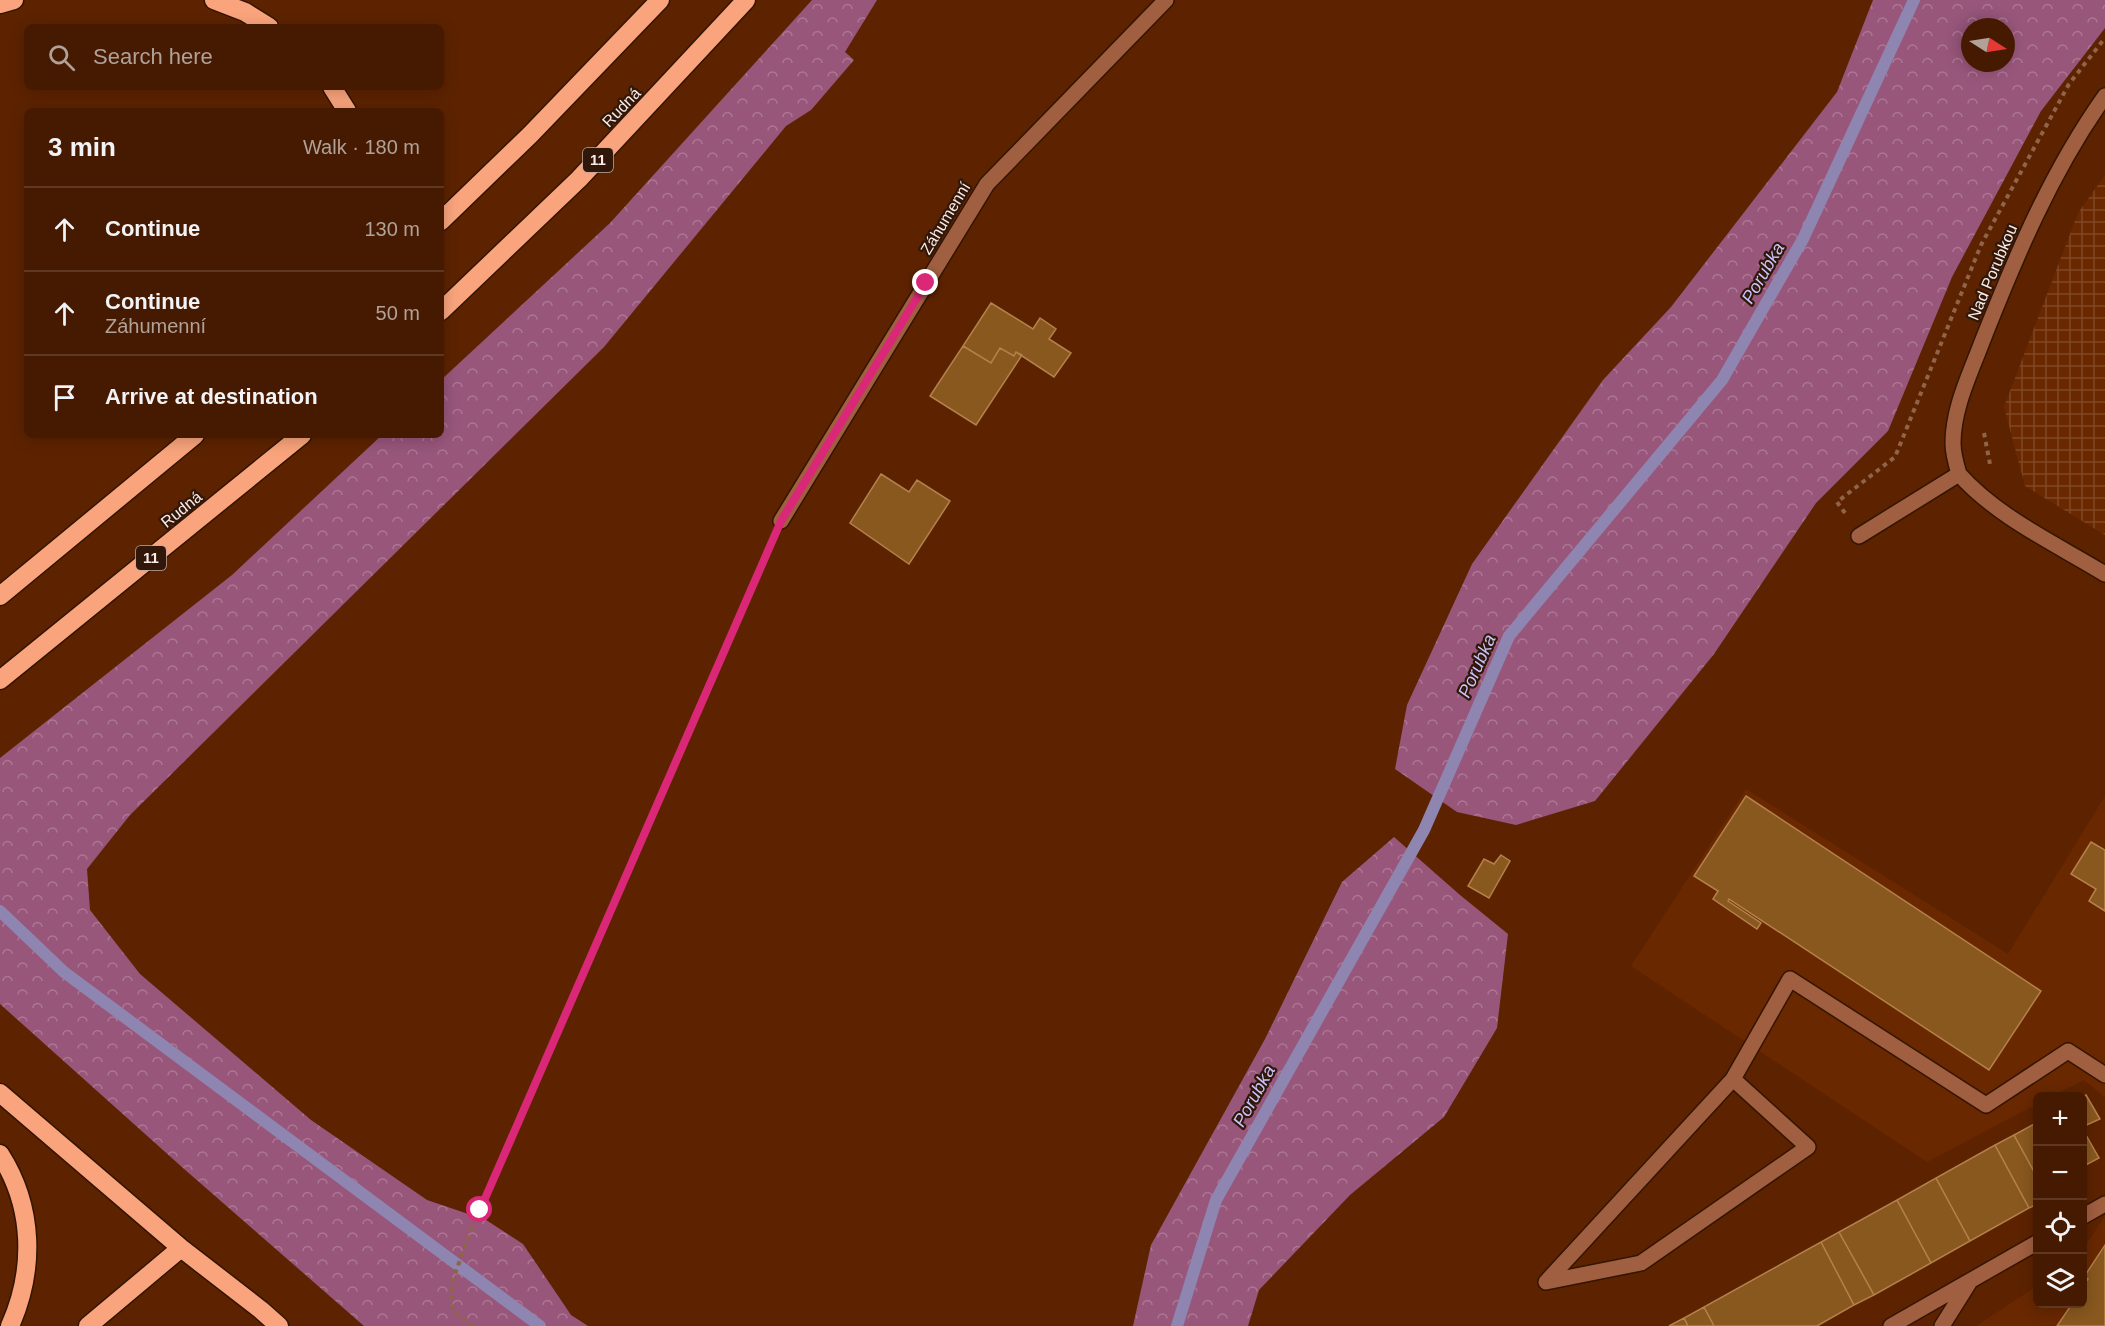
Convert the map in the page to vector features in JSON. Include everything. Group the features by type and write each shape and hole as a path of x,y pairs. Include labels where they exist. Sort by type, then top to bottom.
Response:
{"highway":[{"path":"0,4 14,0"},
{"path":"214,0 244,12 264,24"},
{"path":"444,218 530,135 660,0"},
{"name":"Rudná","path":"444,308 579,179 746,0"},
{"path":"334,90 345,108"},
{"path":"0,596 191,438"},
{"name":"Rudná","path":"0,680 298,438"},
{"path":"0,1093 181,1248 279,1326"},
{"path":"0,1154 16,1183 28,1235 25,1283 10,1326"},
{"path":"88,1326 181,1248"}],"street":[{"name":"Záhumenní","path":"781,521 987,184 1166,0"},
{"name":"Nad Porubkou","path":"1959,474 1953,442 1956,420 1963,393 1986,332 2022,243 2050,184 2105,96"},
{"path":"1859,536 1959,474 1975,493 1995,507 2105,574"},
{"path":"1733,1079 1808,1147 1641,1263 1546,1282 1733,1079 1790,979 1986,1106 2068,1051 2105,1075"},
{"path":"2087,1214 2105,1204"},
{"path":"1891,1326 2033,1244"},
{"path":"1942,1326 1970,1281"}],"path":[{"path":"1859,536 1838,502 1895,457 1981,246 2069,84 2105,38"},
{"path":"1983,428 1991,469"},
{"path":"473,1326 453,1311 451,1285 470,1232 781,521"}],"shaded area":[{"path":"2105,175 2105,535 2025,486 2004,407 2078,213"},
{"path":"1746,789 2008,954 2105,796 2105,1097 2084,1080 2060,1092 2033,1092 2033,1106 1927,1162 1631,966"},
{"path":"2105,1216 2105,1326 1976,1326 2033,1289 2033,1308 2087,1308 2087,1243"}],"green space":[{"path":"812,0 877,0 845,52 854,60 811,110 786,126 604,347 130,815 87,869 90,910 140,974 311,1120 427,1200 486,1220 523,1244 571,1315 588,1326 364,1326 0,1004 0,758 232,575 379,438 444,438 444,377 610,223"},
{"path":"1873,0 2105,0 2105,28 2041,111 1952,277 1888,431 1816,503 1714,654 1595,801 1516,825 1457,812 1395,769 1407,705 1472,564 1603,380 1671,307 1837,92"},
{"path":"1394,837 1508,934 1497,1028 1444,1117 1350,1195 1259,1290 1248,1326 1133,1326 1151,1245 1265,1039 1342,882"}],"building":[{"path":"991,303 1033,329 1040,318 1056,329 1049,339 1071,353 1054,377 1016,352 1014,356 1000,348 991,363 963,346"},
{"path":"963,346 991,363 1000,348 1014,356 1016,352 1022,355 976,425 930,396"},
{"path":"881,474 909,492 917,480 950,501 909,564 850,523"},
{"path":"1746,796 2041,991 1989,1070 1729,899 1728,901 1761,923 1757,929 1713,899 1718,891 1694,876"},
{"path":"2091,842 2105,850 2105,911 2089,901 2096,889 2071,874"},
{"path":"1501,855 1510,861 1489,898 1468,886 1484,859 1494,864"},
{"path":"2087,1097 2100,1119 2087,1125"},
{"path":"2033,1125 2033,1170 2014,1135"},
{"path":"2014,1135 2033,1170 2033,1206 2029,1208 1995,1145"},
{"path":"2087,1137 2099,1158 2087,1164"},
{"path":"1995,1145 2029,1208 1970,1241 1936,1178"},
{"path":"1936,1178 1970,1241 1931,1263 1897,1200"},
{"path":"1897,1200 1931,1263 1874,1295 1839,1232"},
{"path":"1839,1232 1874,1295 1854,1305 1821,1242"},
{"path":"1821,1242 1854,1305 1817,1326 1714,1326 1704,1307"},
{"path":"2105,1245 2105,1326 2057,1326 2069,1308 2087,1308 2087,1272"},
{"path":"1704,1307 1714,1326 1688,1326 1684,1318"},
{"path":"1684,1318 1688,1326 1669,1326"}],"waterway":[{"name":"Porubka","path":"1177,1326 1216,1200 1424,830 1509,636 1722,380 1803,239 1914,0"},
{"path":"0,911 64,972 540,1326"}],"route":[{"path":"480,1210 781,521 926,283"}]}
